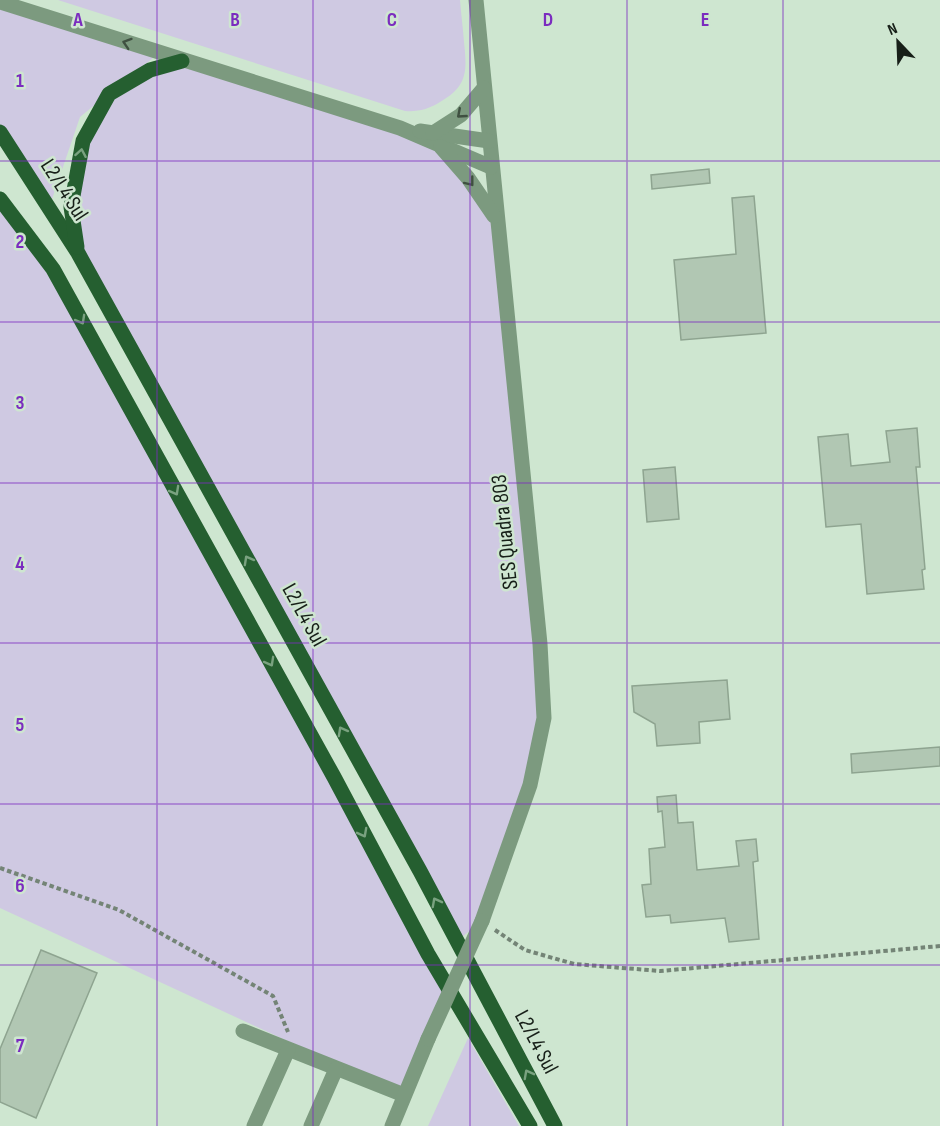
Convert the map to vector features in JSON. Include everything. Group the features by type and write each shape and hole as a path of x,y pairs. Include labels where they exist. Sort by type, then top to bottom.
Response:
{"main road":[{"path":"78,253 71,207 83,141 109,94 150,70 182,61"},
{"name":"L2/L4 Sul","path":"0,132 78,253 420,871 555,1126"},
{"name":"L2/L4 Sul","path":"0,199 52,269 334,777 428,954 530,1126"}],"street":[{"name":"SES Quadra 803","path":"392,1126 428,1039 482,921 523,810 544,718 540,644 476,0"},
{"path":"0,2 182,61 436,138 492,167"},
{"path":"436,138 461,115 484,88"},
{"path":"436,138 489,141"},
{"path":"436,138 498,221"},
{"path":"243,1031 404,1095"},
{"path":"254,1126 288,1050"},
{"path":"311,1126 336,1069"}],"path":[{"path":"0,868 119,910 273,996 292,1042 288,1050"},
{"path":"482,921 525,950 574,964 660,971 940,946"}],"shaded area":[{"path":"58,0 460,0 465,52 464,77 456,90 436,104 428,108 405,111"},
{"path":"0,2 159,53 110,93 182,61 439,144 498,221 544,718 482,921 457,941 78,253 71,207 83,141 108,94 80,117 49,208 0,132"},
{"path":"0,199 53,269 446,985 404,1095 0,908"},
{"path":"468,1038 519,1126 428,1126"}],"building":[{"path":"709,169 710,183 652,189 651,175"},
{"path":"754,196 766,333 681,340 674,260 736,254 732,198"},
{"path":"917,428 920,467 916,467 925,569 922,570 924,589 867,594 861,524 826,527 818,437 848,434 851,466 890,462 886,431"},
{"path":"675,467 679,519 647,522 643,470"},
{"path":"727,680 730,719 699,722 700,743 657,746 655,724 634,712 632,686"},
{"path":"940,747 940,766 852,773 851,754"},
{"path":"676,795 678,823 693,822 697,870 739,866 736,841 756,839 758,861 753,862 759,939 729,942 725,918 671,923 670,915 646,917 642,885 651,884 649,849 665,847 662,811 658,812 657,797"},
{"path":"41,950 97,973 36,1118 0,1102 0,1049"}]}
